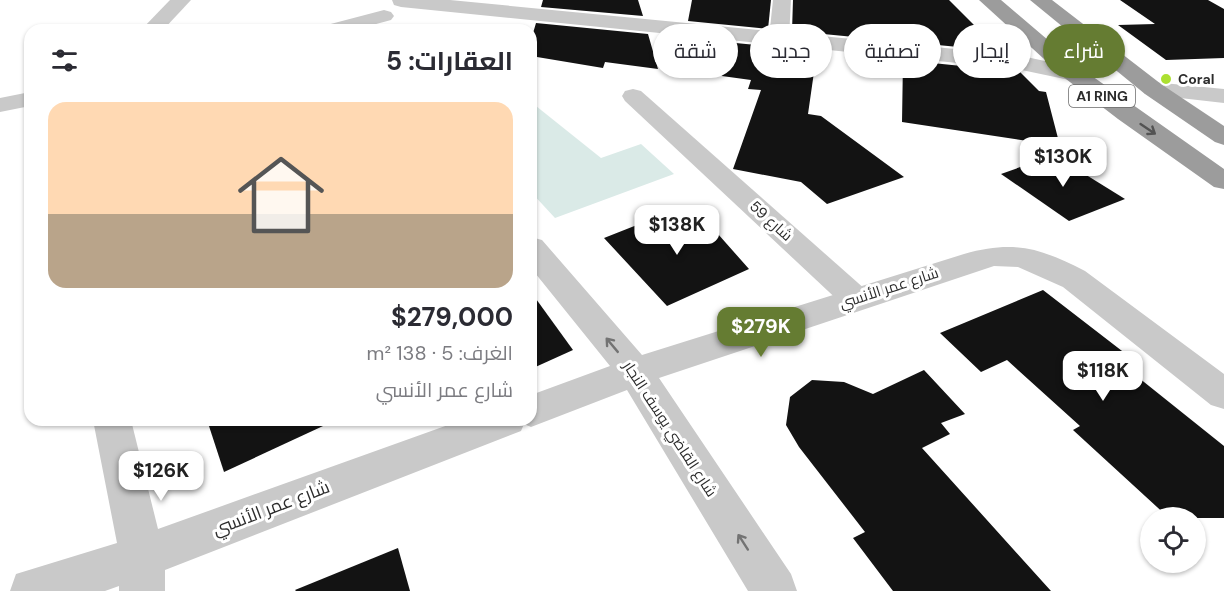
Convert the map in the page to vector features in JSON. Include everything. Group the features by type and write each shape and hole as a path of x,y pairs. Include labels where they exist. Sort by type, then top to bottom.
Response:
{"highway":[{"name":"A1 RING","path":"989,0 1043,47"},
{"name":"A1 RING","path":"1040,0 1153,89 1224,137"},
{"name":"A1 RING","path":"1079,78 1224,181"}],"street":[{"path":"157,24 181,0"},
{"path":"780,24 782,0"},
{"path":"378,23 401,1 750,35"},
{"path":"832,43 953,56"},
{"path":"1153,89 1224,96"},
{"name":"شارع 59","path":"633,96 855,298"},
{"path":"0,105 24,100"},
{"name":"شارع القاضي يوسف النجار","path":"537,254 635,372 774,591"},
{"name":"شارع عمر الأنسي","path":"537,409 635,372 855,298 994,256 1021,257 1064,274 1224,394"},
{"path":"113,426 142,574"},
{"name":"شارع عمر الأنسي","path":"33,591 142,574 493,426"}],"shaded area":[{"path":"537,107 601,158 641,144 674,174 555,218 537,198"}],"building":[{"path":"543,0 638,0 643,16 541,7"},
{"path":"692,0 771,0 769,24 750,24 750,27 738,26 738,24 688,21"},
{"path":"793,0 949,0 973,24 953,24 953,46 941,45 941,24 844,24 844,36 832,35 832,24 792,24"},
{"path":"1120,0 1208,0 1224,9 1224,58 1166,60 1125,30 1125,25 1155,24"},
{"path":"537,24 648,34 653,52 653,68 605,62 603,68 537,57"},
{"path":"738,43 750,44 750,78 813,78 808,114 821,116 904,177 827,204 801,182 733,169 761,90 748,89 751,80 736,78"},
{"path":"941,64 953,65 953,78 1026,78 1039,91 1046,92 1060,146 902,122 903,78 941,78"},
{"path":"1054,155 1125,199 1069,221 1001,174"},
{"path":"680,208 708,233 710,225 749,269 667,306 604,238"},
{"path":"1043,290 1135,361 1124,366 1224,446 1224,518 1206,518 1206,507 1157,507 1073,430 1080,426 1007,360 981,372 940,333"},
{"path":"537,300 573,350 537,366"},
{"path":"924,370 965,414 941,423 950,434 922,448 1051,591 893,591 853,538 865,532 799,447 786,425 790,397 812,380 844,382 873,394"},
{"path":"209,426 323,426 224,472"},
{"path":"398,548 410,591 295,590"}],"place":[{"name":"Coral","path":"1166,79"}]}
